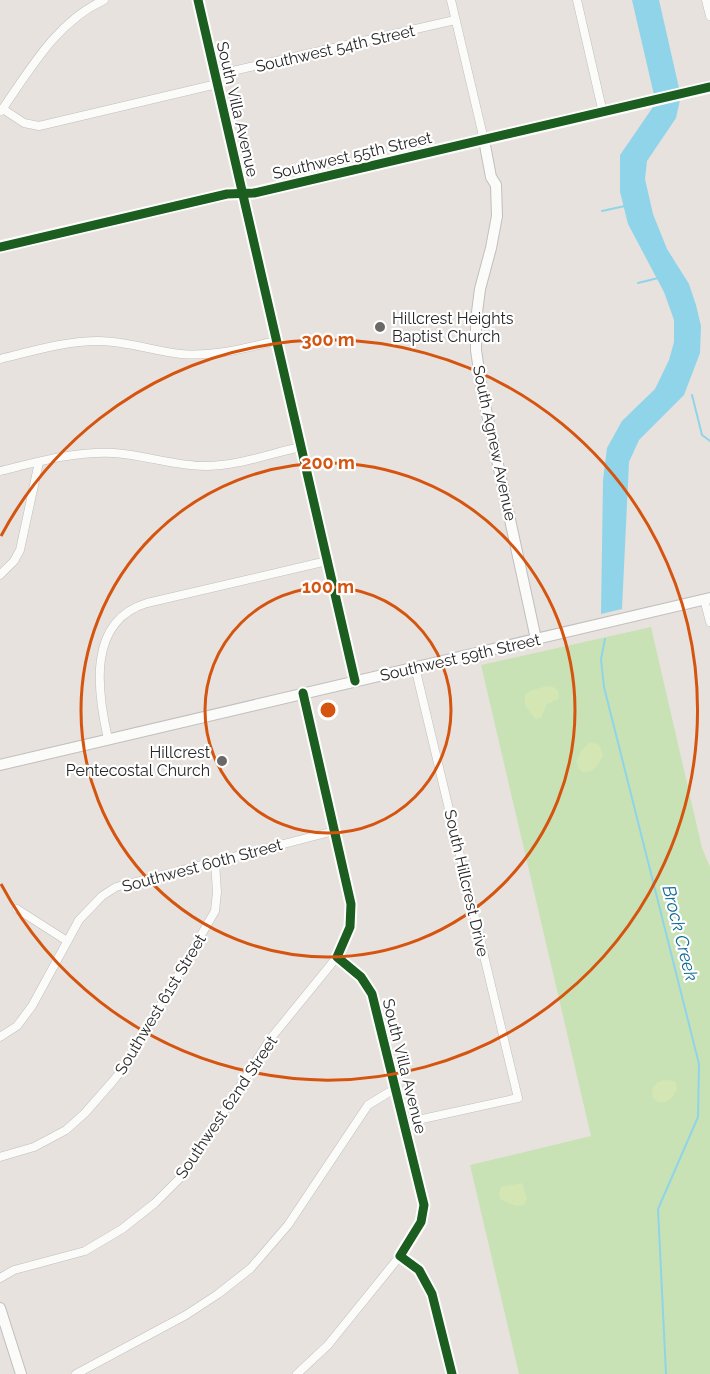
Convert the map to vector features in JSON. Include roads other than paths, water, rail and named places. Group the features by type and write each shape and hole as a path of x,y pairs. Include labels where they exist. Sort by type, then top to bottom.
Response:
{"main road":[{"name":"South Agnew Avenue","path":"484,141 491,177 496,185 497,216 480,289 476,320 476,350 482,391 536,639"},
{"name":"Southwest 59th Street","path":"0,765 707,599"},
{"path":"0,1308 21,1374"}],"street":[{"path":"104,0 76,15 55,35 1,111 24,123 39,126 217,84"},
{"name":"South Villa Avenue","path":"198,0 355,681"},
{"name":"South Agnew Avenue","path":"451,0 484,141"},
{"path":"577,0 603,113"},
{"path":"706,0 710,16"},
{"name":"Southwest 54th Street","path":"215,75 455,20"},
{"name":"Southwest 55th Street","path":"0,247 227,194 254,193 710,87"},
{"path":"0,359 57,345 87,342 118,343 166,352 198,354 231,351 276,341"},
{"path":"0,471 82,454 101,453 130,455 176,465 206,466 300,447"},
{"path":"0,575 14,561 20,550 39,462"},
{"path":"108,739 99,696 100,668 111,628 123,613 147,603 327,561"},
{"path":"707,599 710,622"},
{"name":"South Hillcrest Drive","path":"404,1123 518,1098 416,667"},
{"path":"303,693 349,896 351,915 346,939 337,957"},
{"name":"Southwest 60th Street","path":"0,1036 17,1026 32,1005 79,920 102,896 117,887 334,831"},
{"name":"Southwest 61st Street","path":"0,1157 34,1147 66,1131 85,1113 126,1065 215,911 217,873 214,862"},
{"path":"17,909 67,941"},
{"name":"South Villa Avenue","path":"297,1374 328,1345 400,1256 421,1222 424,1205 372,994 361,977 337,957"},
{"name":"Southwest 62nd Street","path":"0,1278 14,1270 85,1251 122,1228 155,1203 182,1176 271,1038 337,957"},
{"path":"76,1374 186,1315 251,1268 288,1225 368,1105 396,1088"},
{"path":"400,1256 419,1270 432,1294 452,1374"}],"water":[{"path":"632,0 659,0 679,88 654,95"},
{"path":"680,100 676,118 647,161 645,179 653,214 667,249 689,284 696,305 701,326 700,353 684,395 639,440 629,462 622,609 601,614 603,480 607,448 622,421 655,389 669,360 674,342 674,320 664,292 628,224 620,192 620,155 653,107"}],"waterway":[{"path":"602,211 625,206"},
{"path":"638,283 658,278"},
{"path":"692,395 702,435 710,441"},
{"name":"Brock Creek","path":"605,639 601,659 604,687 699,1064 698,1117 658,1209 666,1374"}],"place":[{"name":"Hillcrest Heights Baptist Church","path":"380,327"},
{"name":"Hillcrest Pentecostal Church","path":"222,761"}]}
